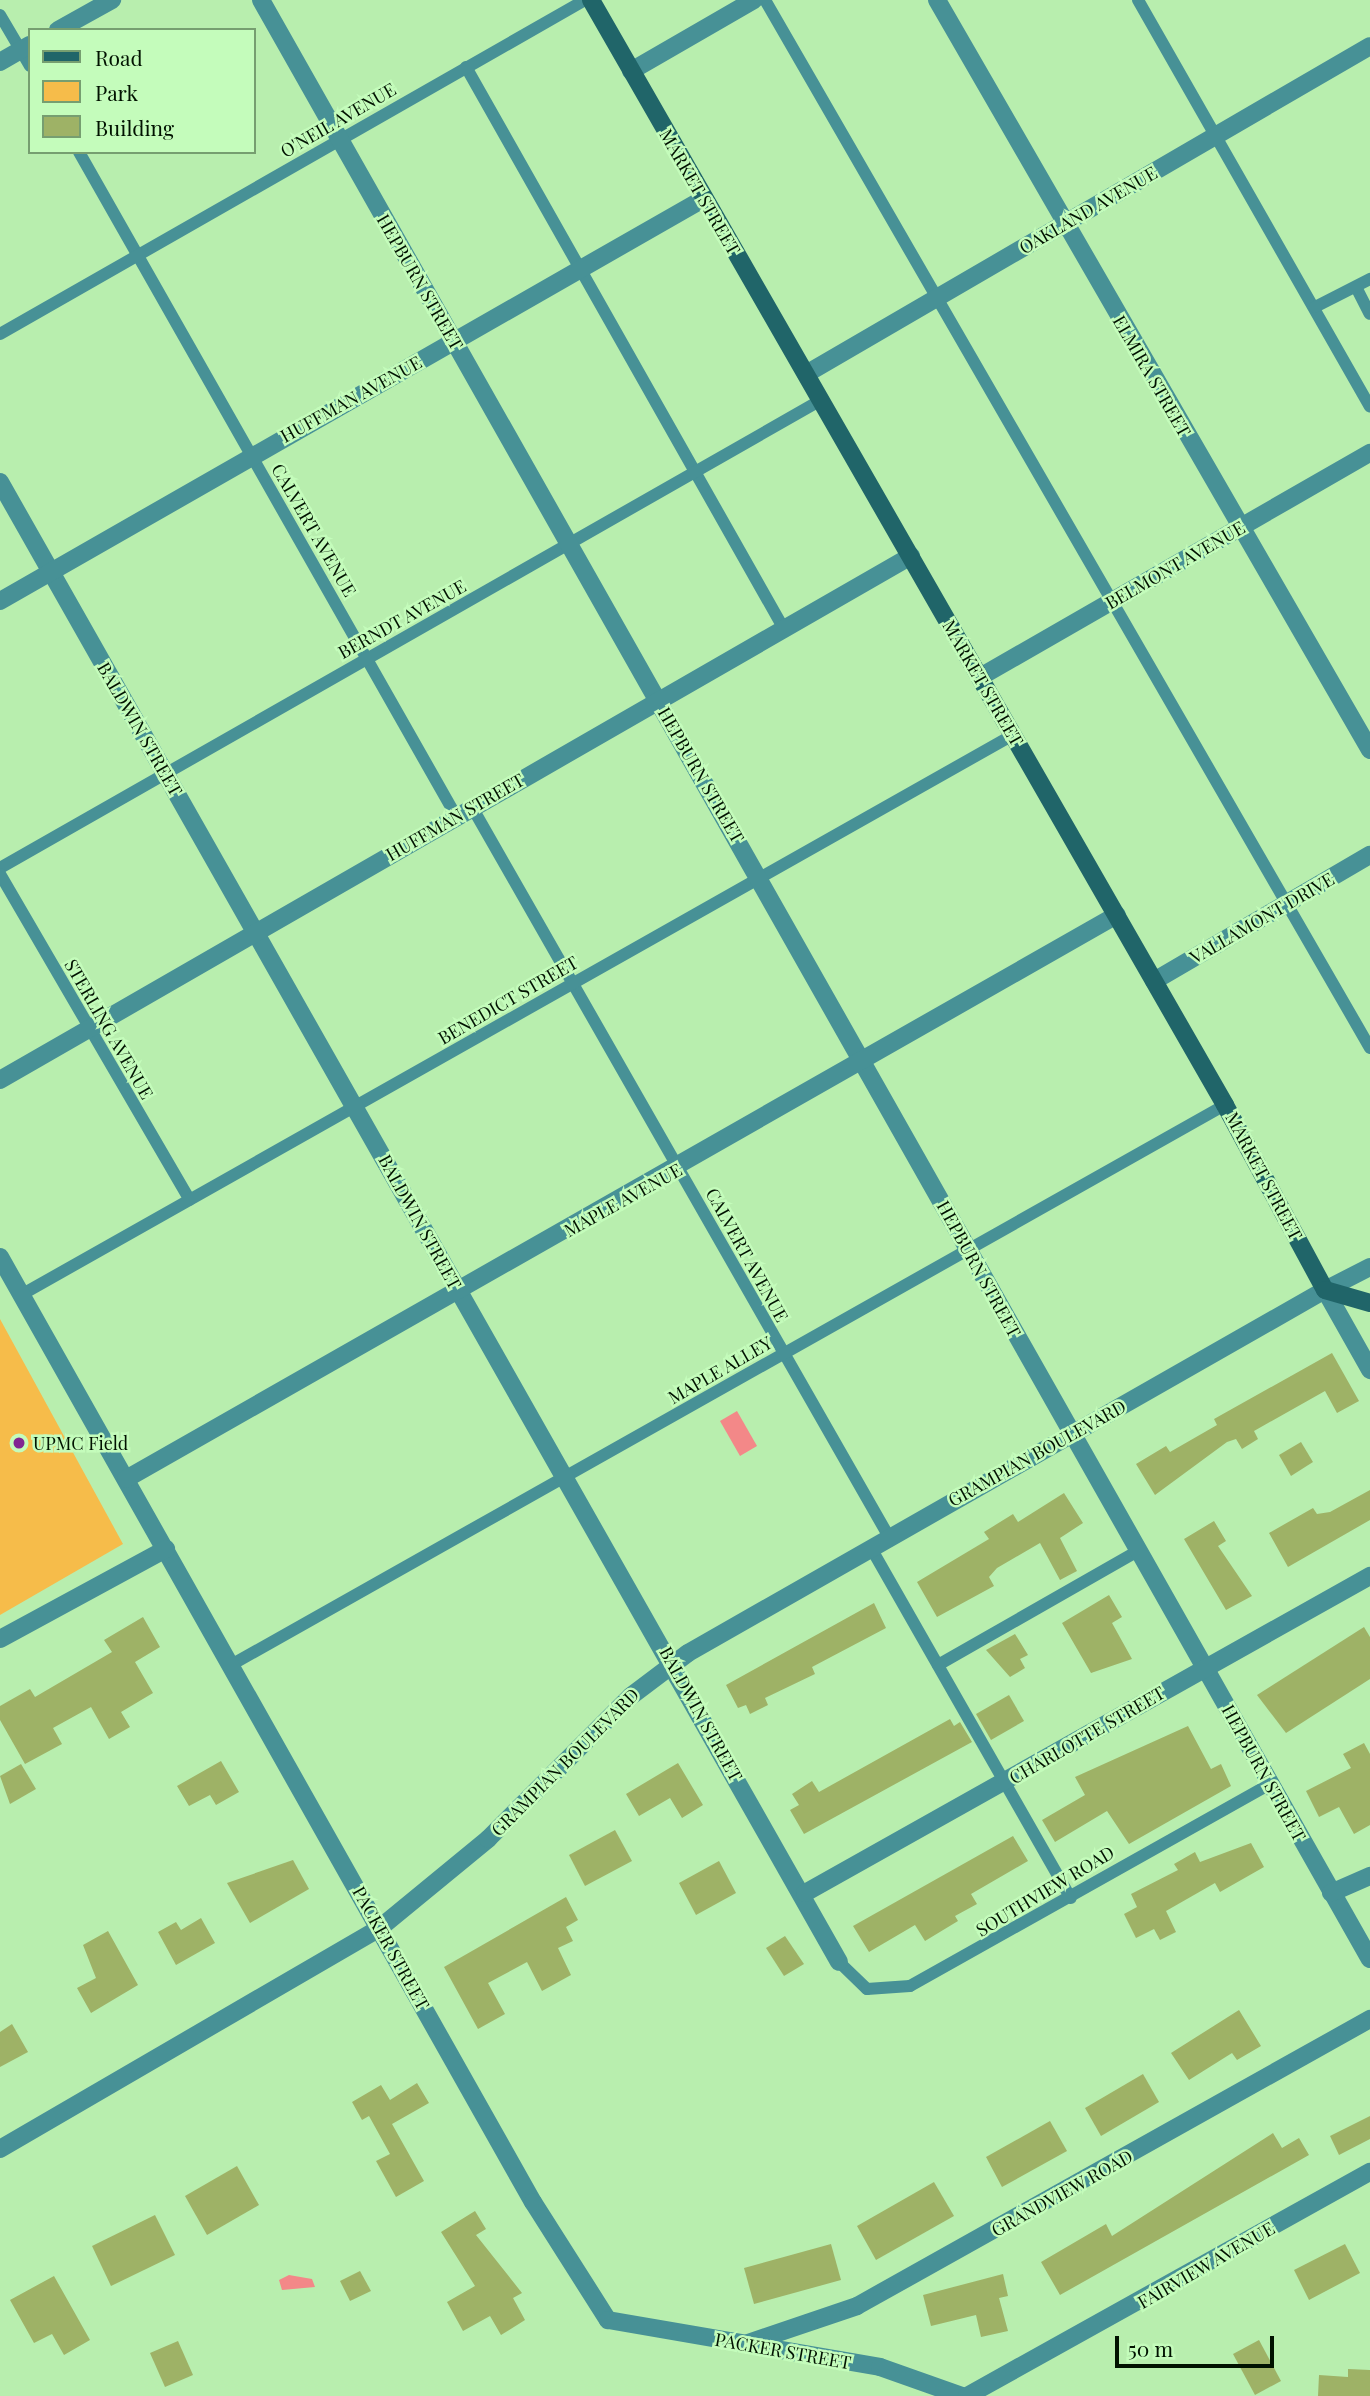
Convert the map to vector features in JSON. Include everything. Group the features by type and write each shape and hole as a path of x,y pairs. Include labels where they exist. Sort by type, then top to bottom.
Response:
{"main road":[{"name":"MARKET STREET","path":"591,0 1117,915 1225,1105 1325,1290"},
{"path":"1325,1290 1370,1304"}],"street":[{"path":"62,28 112,0"},
{"name":"HEPBURN STREET","path":"261,0 761,878 1071,1434 1370,1959"},
{"path":"631,71 754,0"},
{"name":"ELMIRA STREET","path":"937,0 1370,750"},
{"name":"OAKLAND AVENUE","path":"806,373 1370,46"},
{"path":"0,62 27,54"},
{"name":"HUFFMAN AVENUE","path":"0,601 251,455 703,199"},
{"name":"BELMONT AVENUE","path":"980,677 1370,453"},
{"name":"BALDWIN STREET","path":"0,482 565,1479 805,1893 839,1962"},
{"name":"HUFFMAN STREET","path":"0,1080 911,556"},
{"name":"VALLAMONT DRIVE","path":"1154,981 1370,855"},
{"name":"MAPLE AVENUE","path":"126,1479 679,1168 1117,915"},
{"name":"PACKER STREET","path":"0,1257 381,1927 533,2202 608,2320 880,2367 965,2396"},
{"name":"GRAMPIAN BOULEVARD","path":"0,2149 381,1927 488,1839 580,1742 673,1663 889,1537 1370,1267"},
{"name":"MARKET STREET","path":"1325,1290 1370,1370"},
{"path":"0,1639 166,1549"},
{"name":"CHARLOTTE STREET","path":"805,1893 1370,1576"},
{"path":"1331,1893 1370,1876"},
{"name":"GRANDVIEW ROAD","path":"745,2344 857,2305 1370,2019"},
{"name":"FAIRVIEW AVENUE","path":"965,2396 1370,2172"}],"lane":[{"name":"O'NEIL AVENUE","path":"0,334 585,0"},
{"path":"765,0 1370,1048"},
{"path":"1138,0 1370,406"},
{"path":"0,15 27,54"},
{"path":"466,68 784,629"},
{"name":"CALVERT AVENUE","path":"80,154 456,816"},
{"path":"1315,307 1370,279"},
{"path":"1356,287 1370,314"},
{"name":"BERNDT AVENUE","path":"0,867 821,400"},
{"name":"BENEDICT STREET","path":"21,1295 1013,735"},
{"name":"CALVERT AVENUE","path":"472,807 889,1537"},
{"name":"STERLING AVENUE","path":"0,874 190,1200"},
{"name":"MAPLE ALLEY","path":"231,1665 1225,1105"},
{"path":"871,1548 1071,1898"},
{"path":"938,1664 1138,1551"},
{"name":"SOUTHVIEW ROAD","path":"839,1962 867,1989 894,1991 1071,1898 1270,1784"}],"green space":[{"path":"0,1319 123,1544 0,1615"}],"shaded area":[{"path":"737,1411 757,1446 740,1456 720,1421"},
{"path":"289,2275 312,2279 315,2287 282,2290 279,2280"}],"building":[{"path":"1332,1353 1359,1401 1337,1413 1325,1391 1254,1431 1258,1439 1242,1449 1236,1439 1227,1442 1155,1495 1136,1464 1166,1446 1170,1452 1217,1425 1214,1419"},
{"path":"1301,1442 1313,1462 1291,1476 1279,1455"},
{"path":"1370,1490 1370,1520 1288,1567 1269,1533 1313,1508 1317,1514 1330,1512"},
{"path":"1064,1493 1083,1523 1060,1538 1077,1571 1060,1580 1040,1543 997,1568 989,1577 994,1586 937,1617 917,1582 989,1539 984,1532 1013,1514 1018,1522"},
{"path":"1214,1521 1226,1541 1218,1546 1252,1596 1226,1610 1184,1539"},
{"path":"1109,1595 1122,1617 1112,1623 1132,1659 1091,1673 1062,1623"},
{"path":"874,1603 886,1628 812,1667 815,1674 765,1698 768,1705 750,1714 746,1705 738,1708 726,1685"},
{"path":"143,1617 160,1647 135,1662 153,1693 121,1712 130,1727 109,1739 91,1707 53,1728 62,1744 25,1764 0,1720 0,1706 30,1689 35,1697 112,1652 104,1640"},
{"path":"1364,1627 1370,1637 1370,1679 1286,1733 1257,1695"},
{"path":"1015,1634 1028,1655 1020,1659 1025,1668 1010,1677 986,1650"},
{"path":"1009,1695 1024,1721 991,1740 976,1714"},
{"path":"950,1719 954,1726 960,1722 972,1742 804,1834 790,1810 799,1805 792,1794 812,1781 819,1792"},
{"path":"1188,1726 1211,1769 1221,1764 1231,1786 1129,1844 1107,1811 1055,1842 1042,1820 1085,1795 1075,1777"},
{"path":"1364,1743 1370,1754 1370,1825 1354,1834 1339,1807 1319,1817 1306,1791 1351,1768 1343,1754"},
{"path":"221,1761 239,1792 216,1805 210,1795 189,1806 177,1786"},
{"path":"678,1763 703,1805 682,1818 670,1798 639,1816 626,1794"},
{"path":"21,1764 36,1789 10,1804 0,1776"},
{"path":"615,1830 632,1861 585,1886 569,1855"},
{"path":"1013,1836 1028,1861 971,1894 977,1904 955,1916 958,1921 925,1941 915,1925 869,1952 853,1926"},
{"path":"1251,1843 1264,1867 1220,1892 1215,1883 1166,1911 1176,1932 1160,1940 1154,1929 1136,1938 1124,1914 1137,1907 1131,1894 1178,1870 1174,1864 1195,1852 1200,1862"},
{"path":"293,1860 309,1889 250,1923 227,1883"},
{"path":"719,1861 736,1893 696,1915 679,1883"},
{"path":"566,1897 578,1920 566,1927 573,1941 558,1948 571,1975 542,1991 527,1962 488,1983 505,2014 478,2029 444,1967"},
{"path":"201,1918 215,1943 176,1965 158,1932 176,1922 181,1930"},
{"path":"108,1931 138,1985 91,2013 77,1988 96,1978 83,1945"},
{"path":"785,1936 804,1964 784,1976 766,1948"},
{"path":"1239,2010 1261,2046 1237,2060 1232,2053 1189,2080 1171,2053"},
{"path":"12,2024 28,2052 0,2067 0,2032"},
{"path":"1143,2074 1159,2102 1101,2136 1085,2108"},
{"path":"417,2083 429,2103 392,2124 424,2181 396,2197 376,2161 390,2154 369,2116 362,2120 352,2102 381,2085 390,2100"},
{"path":"1370,2116 1370,2139 1339,2155 1330,2136"},
{"path":"1050,2121 1067,2151 1002,2187 986,2157"},
{"path":"1273,2133 1282,2148 1299,2138 1309,2155 1060,2295 1041,2262 1106,2224 1112,2236"},
{"path":"237,2166 259,2205 207,2235 185,2196"},
{"path":"934,2182 954,2216 876,2260 857,2226"},
{"path":"475,2211 486,2229 476,2235 522,2293 513,2298 525,2320 501,2335 490,2316 463,2331 447,2302 475,2286 441,2232"},
{"path":"155,2215 175,2255 111,2286 92,2246"},
{"path":"831,2244 841,2280 754,2304 744,2268"},
{"path":"1345,2244 1360,2273 1309,2300 1294,2270"},
{"path":"360,2271 371,2291 350,2301 340,2281"},
{"path":"1003,2274 1008,2296 999,2298 1008,2331 981,2337 976,2315 931,2326 923,2295"},
{"path":"54,2276 90,2340 64,2355 52,2334 34,2343 10,2300"},
{"path":"1259,2340 1281,2381 1255,2395 1233,2354"},
{"path":"178,2341 193,2375 165,2387 150,2353"},
{"path":"1348,2369 1370,2370 1370,2396 1318,2396 1319,2375 1348,2377"}],"place":[{"name":"UPMC Field","path":"19,1443"}]}
